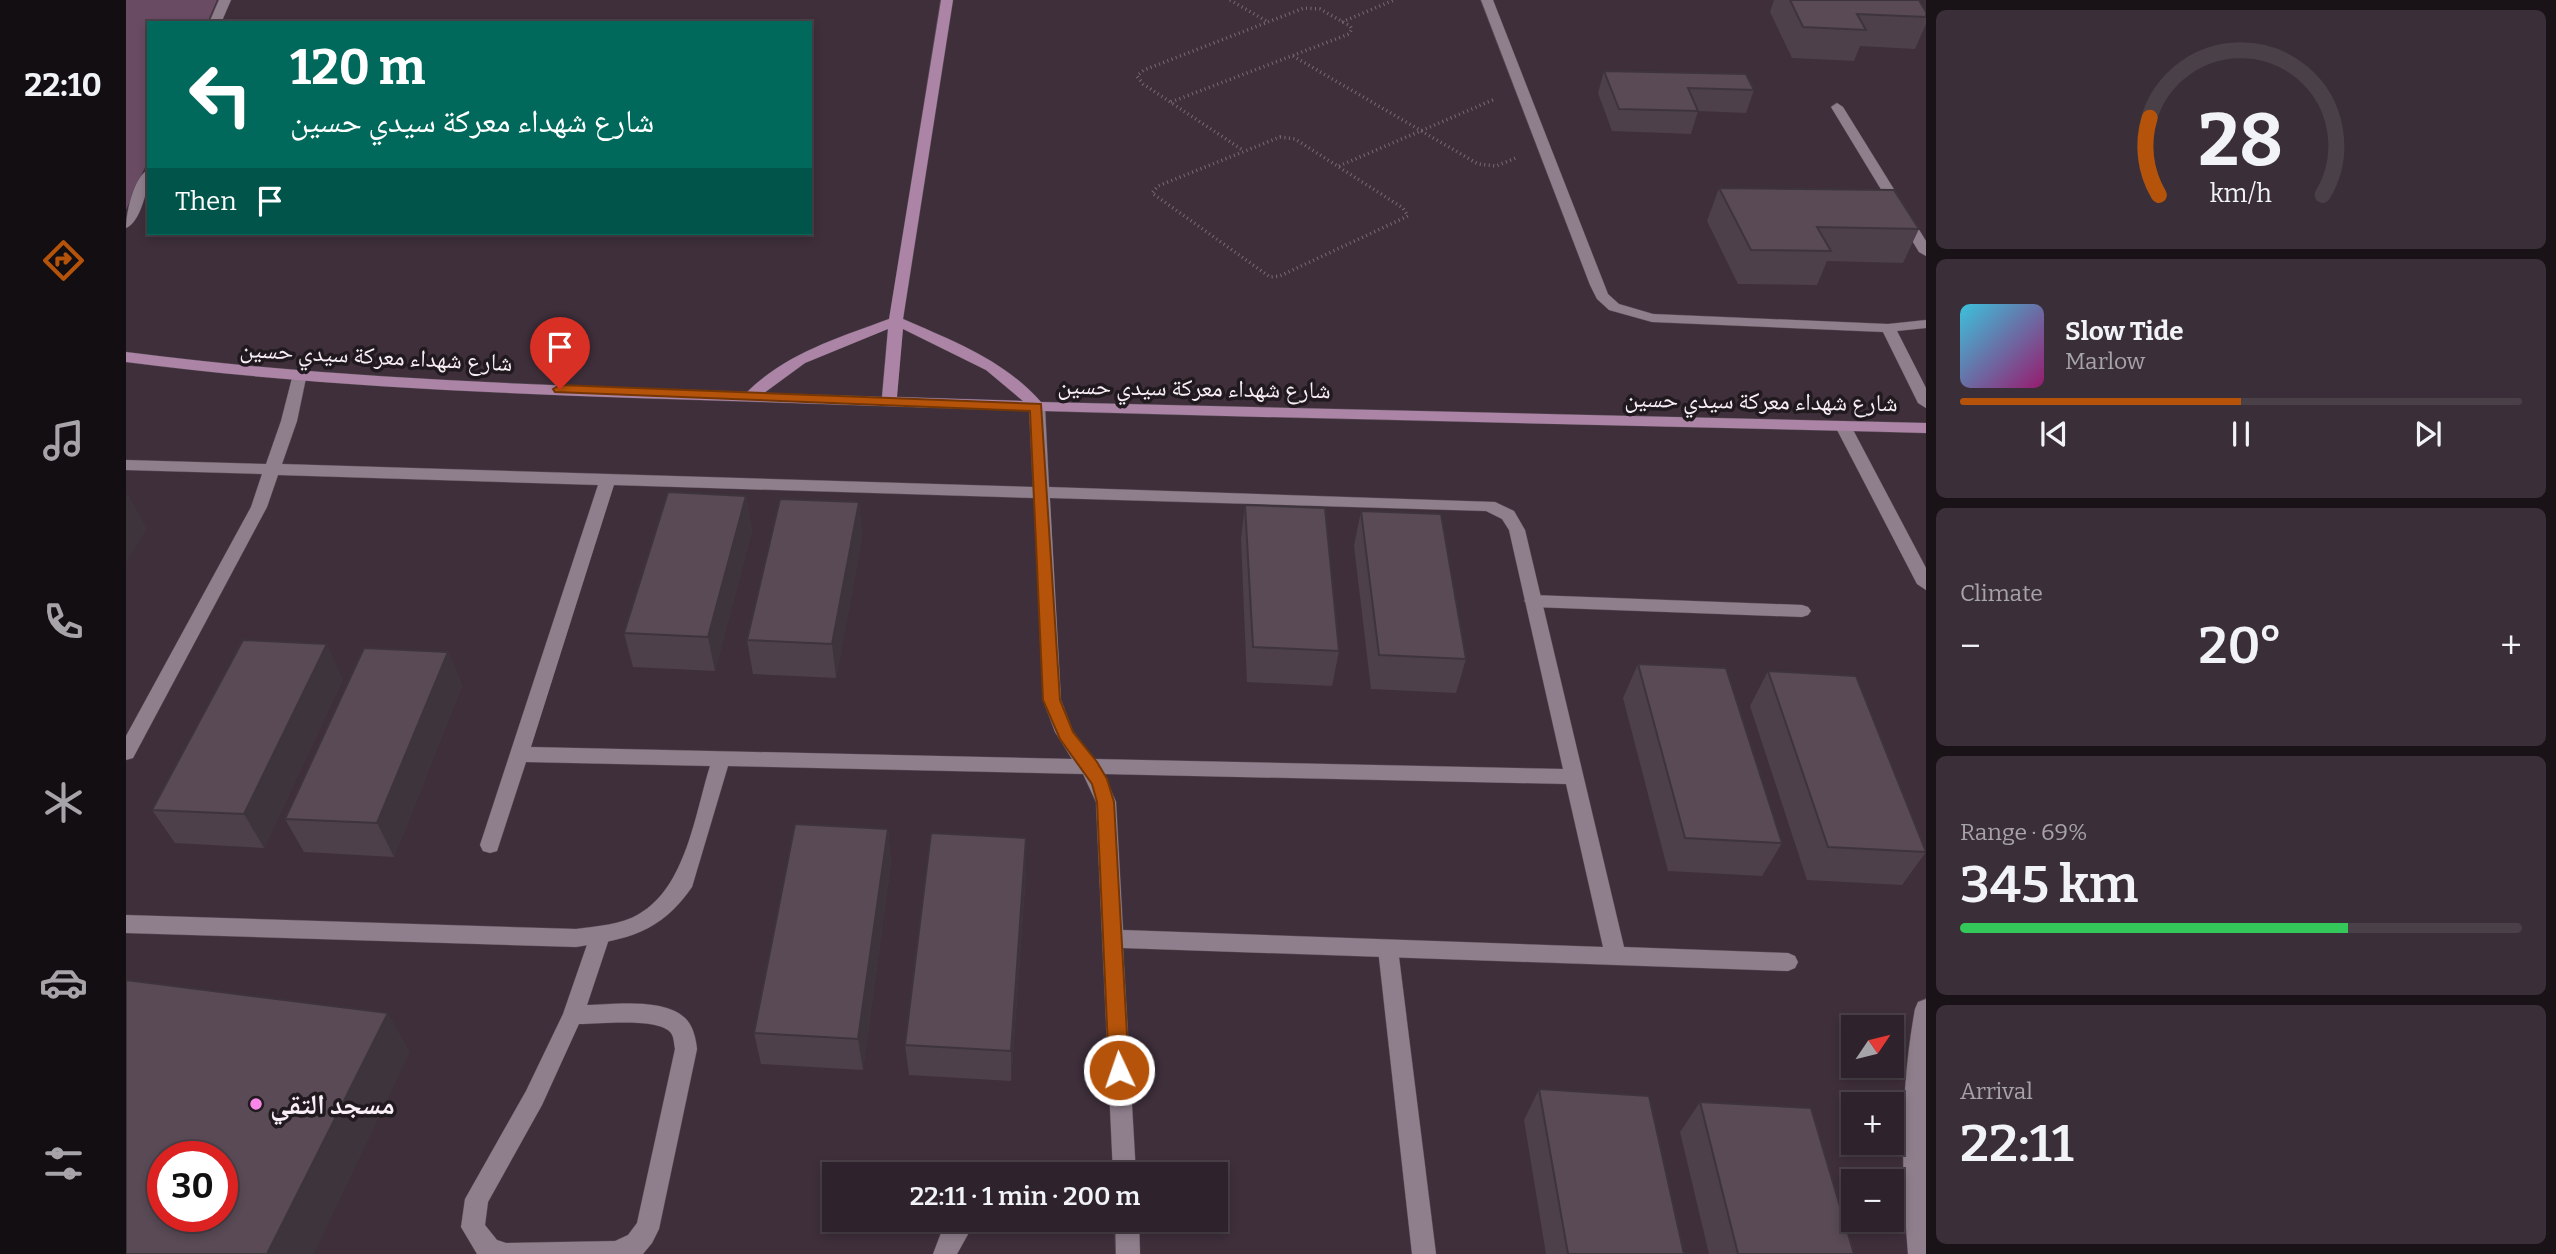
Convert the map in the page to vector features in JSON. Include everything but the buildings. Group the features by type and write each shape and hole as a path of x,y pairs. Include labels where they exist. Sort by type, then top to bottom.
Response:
{"main road":[{"path":"888,402 896,321 947,0"},
{"path":"751,397 778,371 801,358 896,321 1007,376 1025,391 1037,407"},
{"name":"شارع شهداء معركة سيدي حسين","path":"126,357 299,378 751,397 1037,407 1926,428"}],"street":[{"path":"216,21 225,0"},
{"path":"1487,0 1597,285 1602,296 1614,307 1652,318 1888,328 1926,324"},
{"path":"1837,107 1926,252"},
{"path":"126,224 147,177"},
{"path":"1888,328 1926,403"},
{"path":"126,753 259,507 274,468 299,378"},
{"path":"1037,407 1052,700 1066,735 1091,767 1106,802 1123,1162"},
{"path":"1843,426 1926,584"},
{"path":"126,465 1489,506 1508,515 1514,523 1616,957"},
{"path":"490,845 608,479"},
{"path":"1534,601 1802,611"},
{"path":"126,715 146,716"},
{"path":"520,754 1574,777"},
{"path":"126,924 576,938 623,931 648,920 663,909 685,881 721,759"},
{"path":"573,1015 668,1018 679,1026 685,1037 686,1049 646,1233 628,1251 506,1254 489,1249 473,1227 477,1199 534,1097 573,1015 600,936"},
{"path":"1113,939 1788,962"},
{"path":"1388,949 1424,1254"},
{"path":"1920,1254 1912,1129 1916,1059 1926,1009"},
{"path":"945,1254 954,1232"},
{"path":"1127,1232 1128,1254"}],"path":[{"path":"1230,0 1268,22"},
{"path":"1342,22 1394,0"},
{"path":"1171,102 1349,34 1352,29 1320,9 1309,8 1139,72 1138,80 1171,102 1245,151"},
{"path":"1292,55 1484,166 1496,166 1544,147"},
{"path":"1338,167 1521,88"},
{"path":"1280,137 1290,137 1338,167 1404,208 1408,216 1280,276 1270,277 1261,273 1152,193 1158,186 1280,137"}],"shaded area":[{"path":"126,0 217,0 208,21 147,21 147,163 126,210"}],"place":[{"name":"مسجد التقي","path":"256,1104"}],"route":[{"path":"560,389 1037,407 1052,700 1066,735 1091,767 1106,802 1119,1070"}]}
